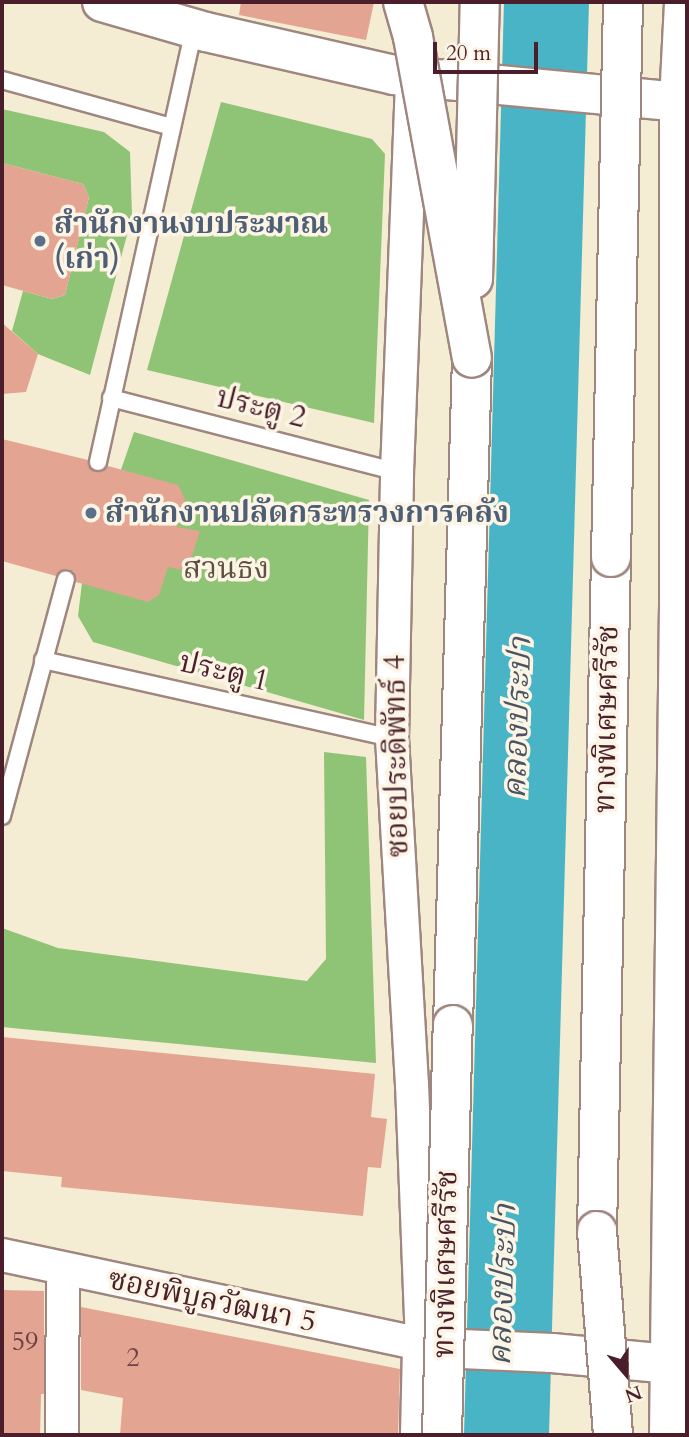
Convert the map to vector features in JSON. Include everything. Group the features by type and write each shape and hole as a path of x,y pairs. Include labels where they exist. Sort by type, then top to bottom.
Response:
{"main road":[{"path":"102,2 194,29 412,77 679,102"},
{"path":"403,2 413,37 472,358"},
{"name":"ทางพิเศษศรีรัช","path":"442,1435 480,2"},
{"name":"ทางพิเศษศรีรัช","path":"585,1435 597,1231 623,2"},
{"path":"669,1435 681,1064 683,608 679,102 684,2"},
{"path":"597,1231 613,1435"},
{"path":"422,1344 671,1364"},
{"name":"ซอยประดิพัทธ์ 4","path":"420,1435 422,1344"}],"street":[{"name":"ซอยประดิพัทธ์ 4","path":"412,77 397,472 392,738 412,1085 422,1344"},
{"name":"ซอยพิบูลวัฒนา 5","path":"2,1255 422,1344"},
{"path":"62,1435 63,1269"}],"lane":[{"path":"98,462 194,29"},
{"path":"2,80 171,127"},
{"name":"ประตู 2","path":"111,398 397,472"},
{"path":"2,816 66,579"},
{"name":"ประตู 1","path":"43,660 392,738"}],"green space":[{"path":"221,102 372,139 385,154 374,423 147,370"},
{"path":"2,109 104,132 130,152 132,216 90,375 38,354 12,331 23,291 52,299 65,295 89,197 83,184 2,163"},
{"name":"สวนธง","path":"134,432 369,500 364,720 93,642 78,616 82,583"},
{"path":"324,752 366,757 376,1063 2,1027 2,928 58,948 307,981 326,959"}],"water":[{"name":"คลองประปา","path":"504,2 589,2 549,1435 464,1435"}],"building":[{"path":"241,2 374,2 366,40 239,15"},
{"name":"สำนักงานงบประมาณ (เก่า)","path":"2,163 83,184 89,197 65,295 52,299 2,285"},
{"path":"2,323 38,354 26,392 2,394"},
{"name":"สำนักงานปลัดกระทรวงการคลัง","path":"2,439 88,460 88,466 95,472 102,472 108,466 178,485 185,499 177,527 200,531 187,571 168,567 159,595 148,602 76,582 74,572 68,569 59,571 56,576 2,561"},
{"path":"2,1037 375,1074 371,1117 387,1119 381,1168 368,1167 363,1216 61,1187 62,1177 2,1171"},
{"path":"2,1290 44,1291 44,1394 41,1394 40,1435 2,1435"},
{"path":"81,1307 400,1369 398,1435 120,1435 123,1398 81,1390"}],"place":[{"name":"สำนักงานงบประมาณ (เก่า)","path":"40,241"},
{"name":"สำนักงานปลัดกระทรวงการคลัง","path":"91,513"}]}
